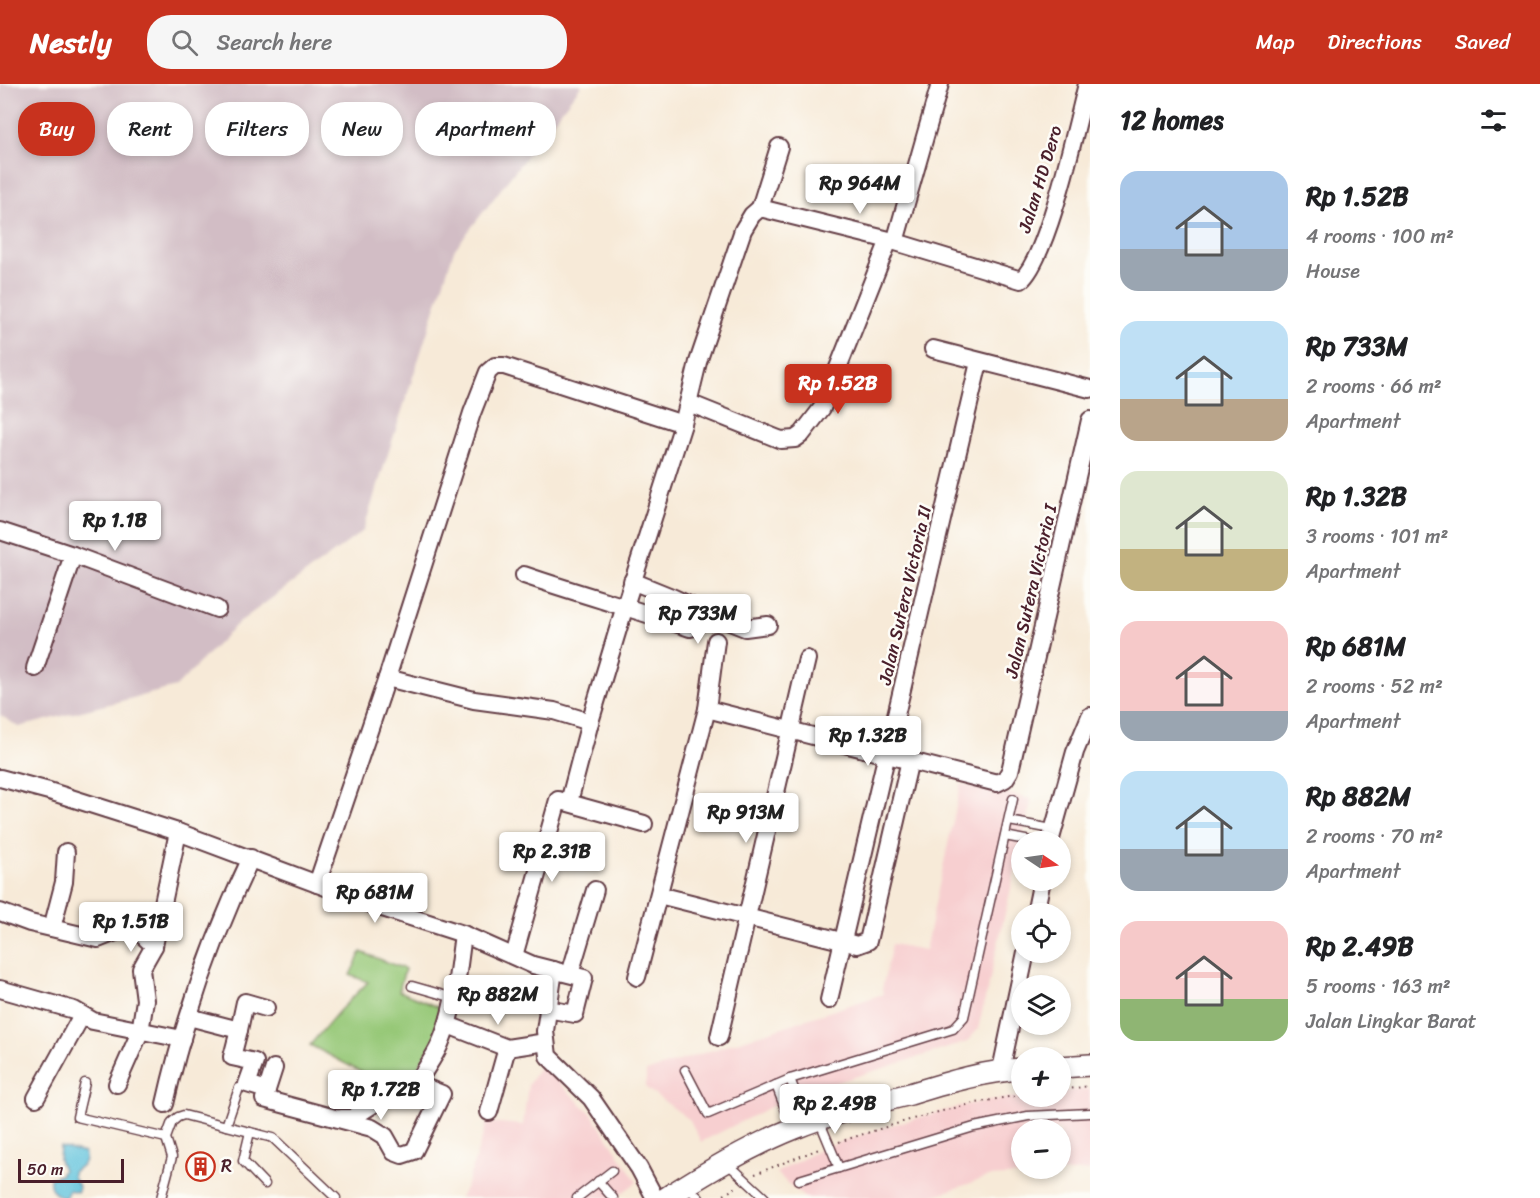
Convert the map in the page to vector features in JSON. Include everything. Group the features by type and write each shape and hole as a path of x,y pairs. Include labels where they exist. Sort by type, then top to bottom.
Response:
{"street":[{"path":"689,404 781,440 795,439 802,434 822,408 892,241 940,84"},
{"name":"Jalan HD Dero","path":"892,241 1022,280 1029,274 1050,221 1088,84"},
{"path":"569,802 632,581 689,404 698,362 743,230 752,215 760,208 779,147"},
{"path":"760,208 892,241"},
{"path":"933,350 1090,389"},
{"name":"Jalan Sutera Victoria II","path":"829,1000 979,362"},
{"path":"316,884 387,678 472,413 488,372 495,366 504,366 683,424"},
{"name":"Jalan Sutera Victoria I","path":"910,760 997,783 1005,779 1010,771 1090,420"},
{"path":"0,531 73,555 217,609"},
{"path":"35,668 73,555"},
{"path":"524,575 692,628 702,611"},
{"path":"632,581 745,628 768,625"},
{"path":"637,977 707,709 716,640"},
{"path":"719,1037 807,659"},
{"path":"387,678 474,700 554,711 590,722"},
{"path":"659,895 857,945 868,941 910,760 707,709"},
{"path":"1052,831 1075,752 1090,716"},
{"path":"0,778 178,832 379,907 463,934 533,965 584,978 575,1014 548,1009"},
{"path":"514,956 558,800 644,824"},
{"path":"117,1084 140,1032 145,1000 141,969 154,946 178,832"},
{"path":"52,928 64,882 66,852"},
{"path":"165,1104 182,1040 215,936 250,858"},
{"path":"595,890 548,1009 546,1042 548,1056 591,1098 639,1168 655,1198"},
{"path":"0,912 98,939 123,928 131,929 140,933 154,946"},
{"path":"417,1084 439,1046 448,1025 463,934"},
{"path":"1014,1047 1025,963"},
{"path":"0,989 74,1010 93,1021 182,1040"},
{"path":"266,1008 245,1002 232,1057 255,1062 247,1084 267,1090"},
{"path":"36,1098 82,1016"},
{"path":"189,1017 239,1030"},
{"path":"448,1025 507,1048 546,1042"},
{"path":"489,1112 507,1048"},
{"path":"1071,1066 1090,1065"},
{"path":"274,1068 264,1099 340,1119 378,1132 389,1141 394,1152 402,1155 414,1151 442,1094 417,1084 402,1086 352,1118 340,1119"},
{"path":"666,1198 692,1192 726,1162 807,1124 938,1085 1011,1069"}],"lane":[{"path":"686,1070 708,1114 790,1079 953,1029 964,1017 1014,799"},
{"path":"1009,821 1039,831"},
{"path":"1005,836 1011,837"},
{"path":"412,986 454,998"},
{"path":"790,1079 807,1124"},
{"path":"85,1083 77,1117 166,1138"},
{"path":"776,1085 807,1124 829,1146 839,1168"},
{"path":"226,1126 239,1088"},
{"path":"800,1180 974,1127 1028,1116 1090,1113"},
{"path":"161,1198 172,1157 166,1138 172,1122 184,1115 273,1138 336,1198"},
{"path":"250,1132 243,1161 265,1184"},
{"path":"726,1162 765,1198"},
{"path":"577,1198 612,1171"},
{"path":"598,1181 613,1198"}],"path":[{"path":"1071,1089 1090,1086"},
{"path":"719,1198 759,1172 829,1146 913,1118 970,1103 1011,1097"}],"shaded area":[{"path":"0,84 582,84 556,118 556,102 415,102 415,156 526,156 454,250 363,531 238,623 176,687 19,727 0,715"},
{"path":"961,784 1032,799 1024,831 1011,831 1011,888 978,1029 967,1042 790,1097 701,1142 690,1120 646,1088 646,1072 883,994 882,989 892,944 925,950"},
{"path":"545,1059 562,1086 592,1114 637,1182 615,1198 460,1198 467,1184 487,1122 523,1125 528,1085"},
{"path":"1090,1089 1090,1171 1071,1172 1071,1119 1011,1119 1011,1176 988,1177 927,1198 805,1198 776,1173 825,1147 892,1125 970,1104 1011,1098 1011,1107 1071,1107 1071,1090"}],"green space":[{"path":"361,952 405,969 399,991 445,1010 437,1036 408,1083 361,1072 310,1045 368,982 350,975"}],"water":[{"path":"60,1147 84,1153 85,1156 83,1164 73,1172 73,1177 79,1186 78,1190 77,1192 69,1190 65,1198 53,1191 50,1185 50,1178 60,1175 63,1170 59,1160"}],"place":[{"name":"R","path":"200,1166"}]}
